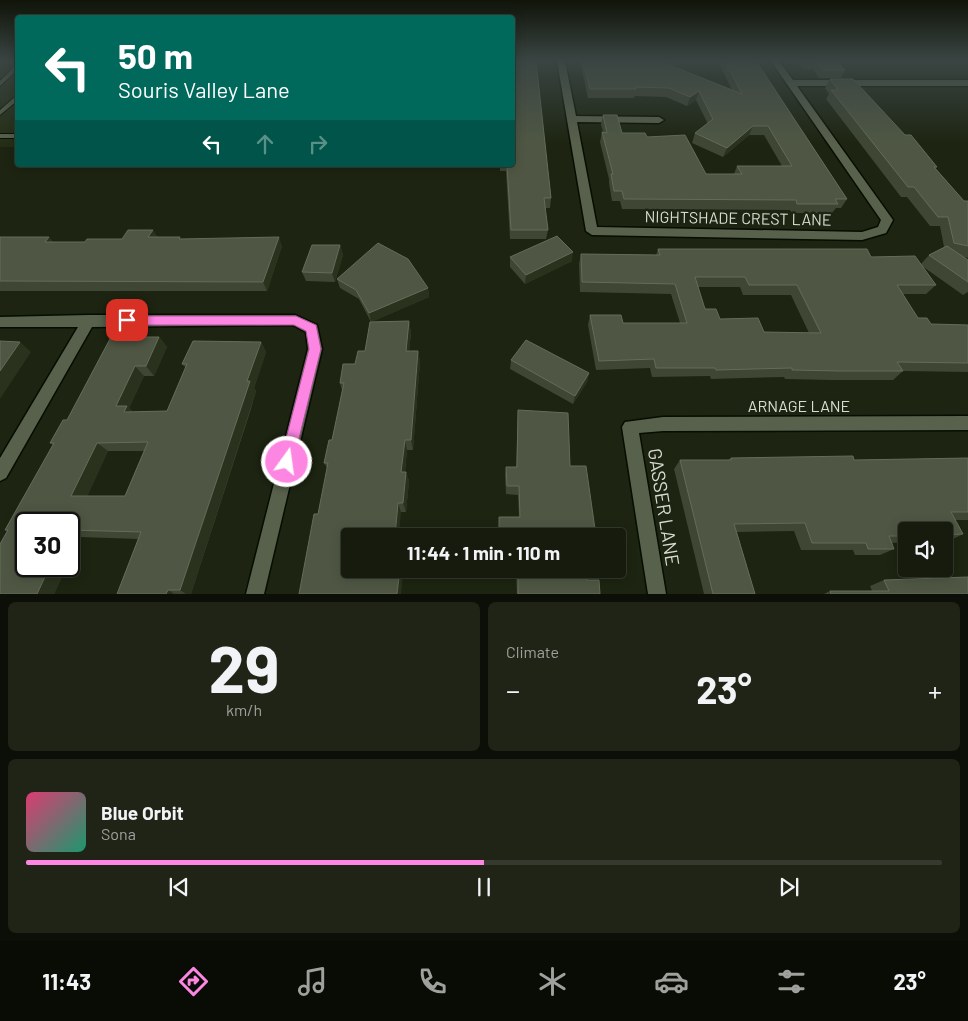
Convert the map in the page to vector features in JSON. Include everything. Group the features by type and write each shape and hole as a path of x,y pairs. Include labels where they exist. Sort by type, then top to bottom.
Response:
{"street":[{"path":"566,89 571,119 659,120"},
{"name":"NIGHTSHADE CREST LANE","path":"571,119 592,231 862,236 882,230 887,220 796,89"},
{"path":"0,472 89,320"},
{"path":"0,322 296,320 312,329 315,349 255,594"},
{"name":"ARNAGE LANE","path":"630,427 663,424 968,423"},
{"name":"GASSER LANE","path":"630,427 657,594"}],"lane":[{"path":"0,113 15,100"},
{"path":"0,136 15,136"}],"shaded area":[{"path":"0,89 15,89 15,147 0,147"}],"building":[{"path":"515,89 539,89 551,198 544,198 548,230 511,230 507,167 515,167"},
{"path":"671,89 729,89 742,94 739,89 774,89 847,199 835,199 838,204 797,204 796,200 624,199 622,191 614,191 611,174 613,174 602,132 607,133 603,115 617,115 622,133 645,133 647,137 685,135 706,174 742,174 737,166 792,166 768,126 753,126 727,148 695,133 713,119 699,91 690,97"},
{"path":"837,89 862,89 905,135 911,135 937,167 934,167 964,201 968,201 968,246 954,243 948,217 938,217 914,187 908,187 831,90 838,90"},
{"path":"128,230 153,230 148,237 180,237 179,239 279,237 263,282 0,281 0,237 49,237 45,242 85,242 87,239 122,239"},
{"path":"557,236 573,252 526,275 510,257"},
{"path":"378,243 408,259 428,288 369,313 356,290 337,279"},
{"path":"312,245 340,245 332,273 302,272"},
{"path":"947,246 968,260 968,282 929,255"},
{"path":"658,249 867,249 871,257 915,256 936,285 897,285 918,318 927,318 931,324 968,325 968,363 897,362 903,371 840,371 792,370 792,368 716,370 715,368 656,368 654,359 599,361 590,315 621,315 623,323 687,323 675,284 582,282 581,254 660,255","holes":["695,277 745,277 749,285 797,285 821,333 764,332 758,318 720,319 716,309 705,309"]},
{"path":"409,321 406,351 418,351 411,440 405,440 401,472 406,472 403,503 398,503 396,528 341,528 341,578 399,578 397,594 299,594 314,514 318,514 328,463 324,463 329,440 332,440 344,383 340,383 343,364 355,364 358,351 365,351 370,322"},
{"path":"111,337 159,337 146,366 135,366 116,406 127,406 124,412 167,411 187,364 182,364 193,341 261,342 247,381 250,381 180,590 168,590 166,594 117,594 141,532 80,530 80,512 15,512 54,443 50,443 63,420 67,420","holes":["148,442 125,496 71,496 97,443"]},
{"path":"526,340 589,373 575,396 511,360"},
{"path":"0,341 20,342 0,371"},
{"path":"518,410 568,413 570,466 586,466 595,528 499,528 499,517 520,517 519,486 507,486 506,467 517,467"},
{"path":"853,456 854,460 968,458 968,512 951,512 963,534 953,535 953,522 898,522 898,536 889,536 894,549 868,549 866,543 812,543 805,523 734,524 755,594 713,594 680,460 731,460 731,458"},
{"path":"15,512 15,577 45,577 37,594 0,594 0,544 8,530 5,530"},
{"path":"968,577 968,594 831,594 830,591 889,591 884,580"},
{"path":"518,578 587,578 587,580 599,580 600,594 518,594"}],"route":[{"path":"127,320 296,320 312,329 315,349 287,462"}]}
